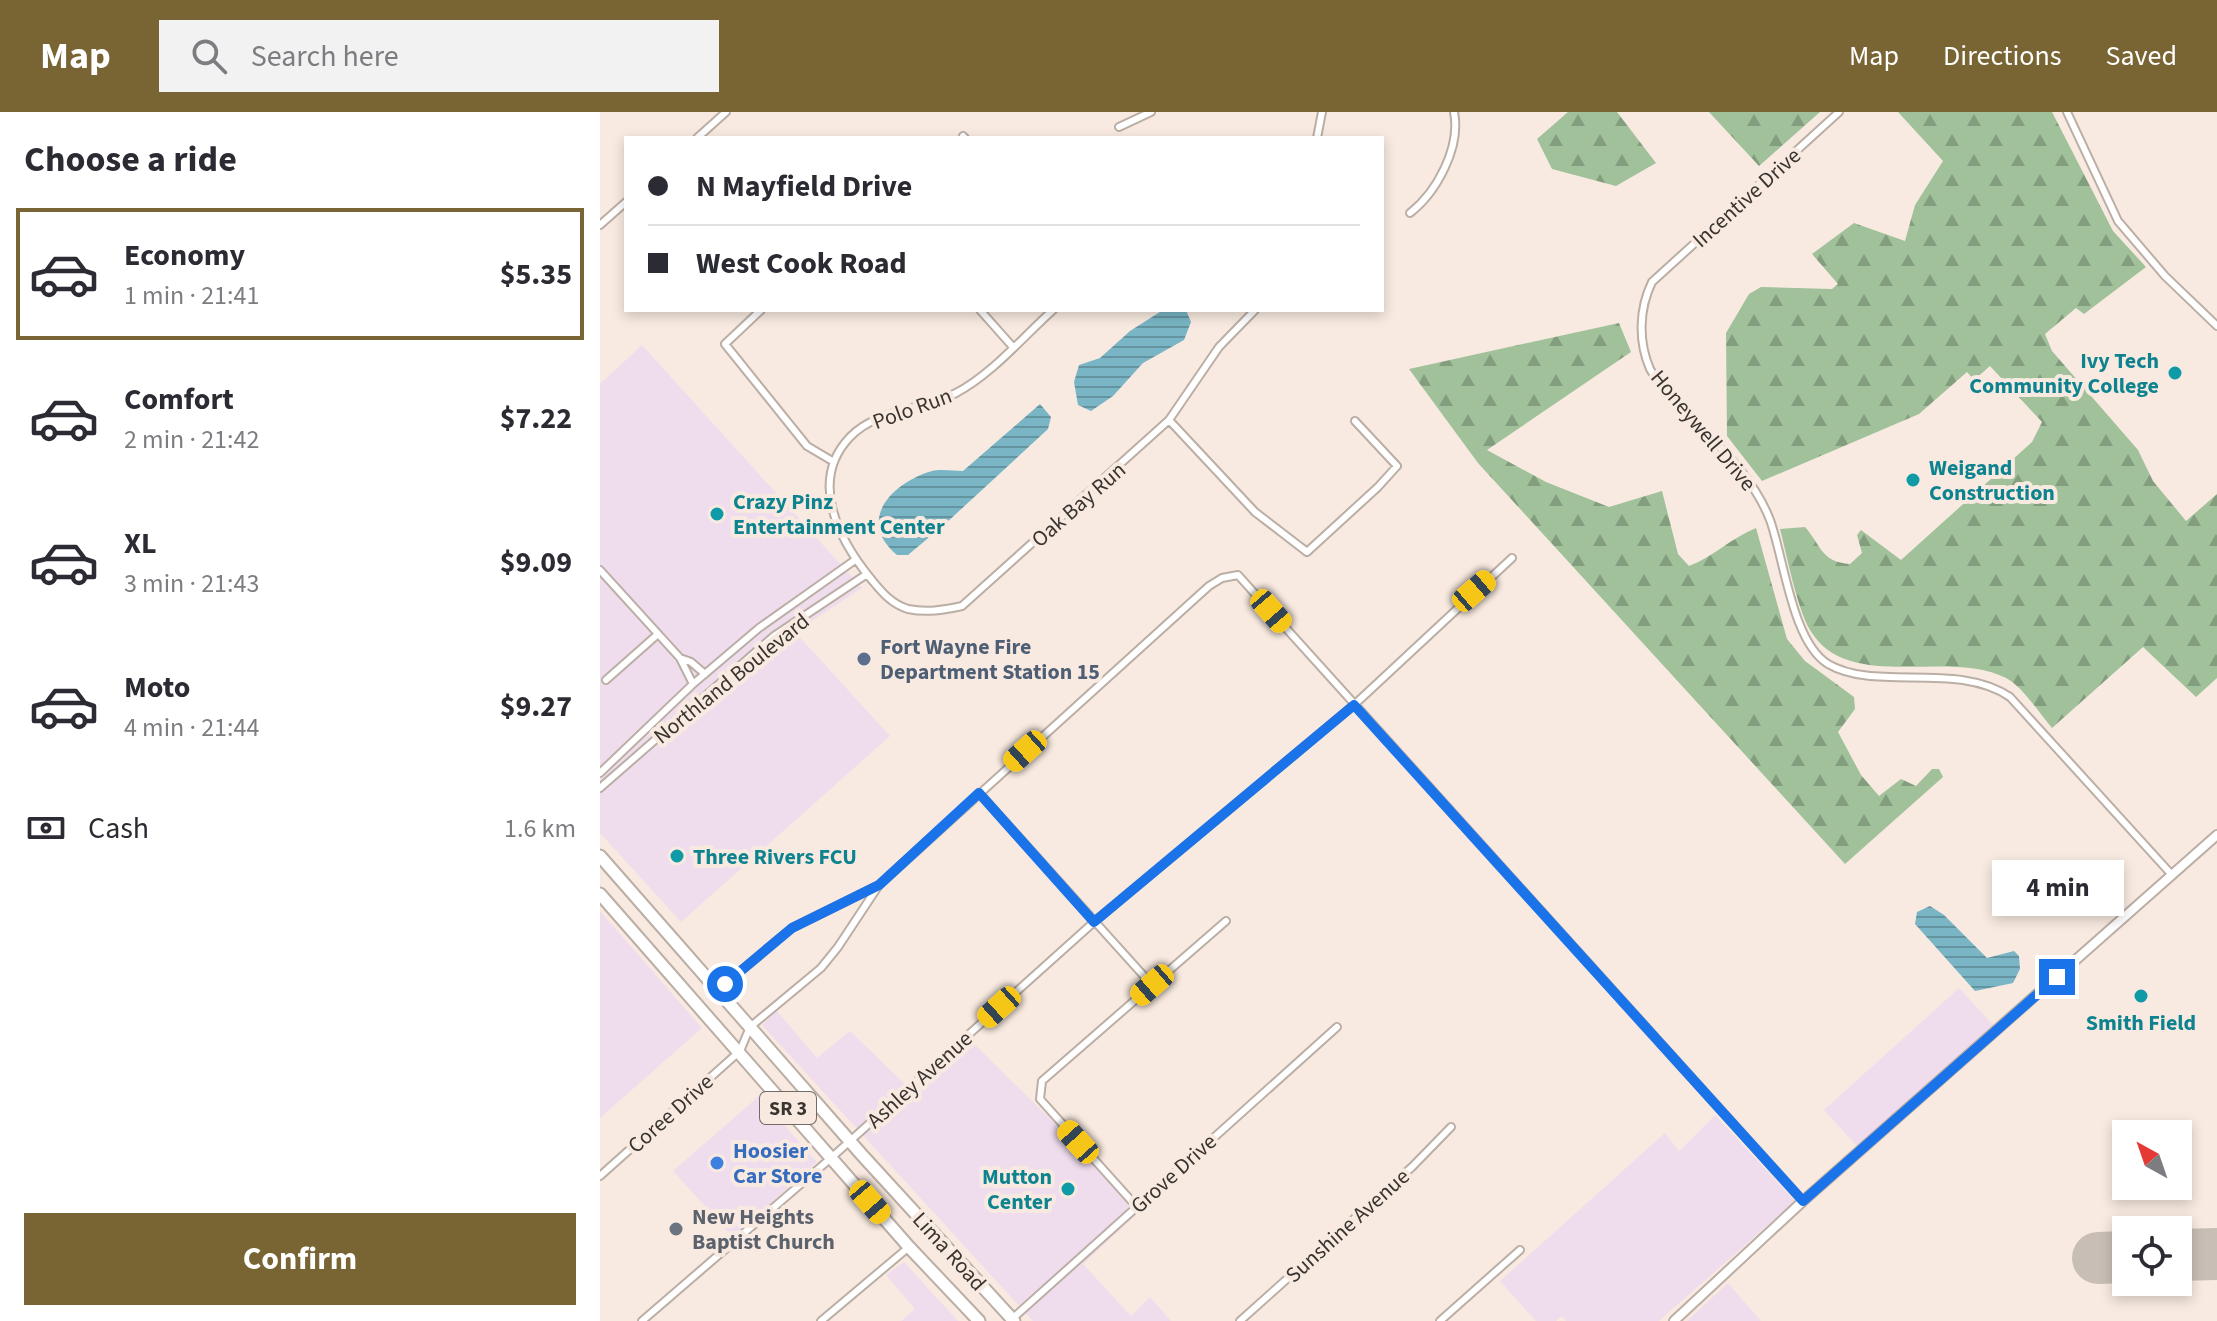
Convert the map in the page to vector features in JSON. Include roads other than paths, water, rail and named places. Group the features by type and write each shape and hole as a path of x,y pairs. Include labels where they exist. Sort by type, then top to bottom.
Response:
{"highway":[{"name":"Lima Road","path":"600,856 1012,1320"},
{"name":"Lima Road","path":"600,894 909,1247 979,1321"}],"main road":[{"path":"1674,1321 1803,1201 2217,835"}],"street":[{"path":"699,136 726,112"},
{"path":"1119,127 1151,112"},
{"path":"1317,136 1322,112"},
{"path":"1410,213 1420,205 1447,164 1457,125 1454,112"},
{"name":"Incentive Drive","path":"1652,282 1839,112"},
{"path":"2067,112 2118,221 2165,276 2217,326"},
{"path":"600,225 624,204"},
{"name":"Honeywell Drive","path":"1652,282 1644,299 1641,326 1651,371 1757,489 1770,521 1802,629 1814,649 1827,663 1851,672 1969,680 1997,688 2010,697 2172,875"},
{"path":"759,312 725,344 807,446 834,462 829,492 838,532 867,574"},
{"path":"982,312 1012,346"},
{"name":"Polo Run","path":"834,462 849,438 870,421 927,405 958,392 1051,312"},
{"name":"Oak Bay Run","path":"867,574 893,602 907,608 936,612 962,606 1169,420 1219,347 1253,312"},
{"path":"1169,420 1255,512 1307,552 1397,466 1355,421"},
{"name":"Ashley Avenue","path":"642,1321 831,1158 1094,922 1354,705 1512,558"},
{"name":"Northland Boulevard","path":"600,773 693,684 798,600 855,560"},
{"path":"600,570 680,658 691,662 705,674"},
{"name":"Northland Boulevard","path":"600,788 726,676 867,574"},
{"path":"740,1051 750,1027 821,968 879,885 1209,586 1222,578 1238,575 1803,1201"},
{"path":"798,600 809,613"},
{"path":"606,680 658,634"},
{"path":"680,658 682,669 693,684"},
{"path":"979,793 1152,985"},
{"path":"718,990 792,928 879,885"},
{"path":"1136,1206 1040,1099 1042,1081 1226,921"},
{"name":"Grove Drive","path":"1012,1320 1337,1027"},
{"name":"Coree Drive","path":"600,1176 740,1051"},
{"name":"Sunshine Avenue","path":"1240,1321 1412,1167 1451,1127"},
{"path":"821,1321 909,1247"},
{"path":"1440,1321 1520,1250"}],"water":[{"path":"1160,312 1187,312 1191,322 1184,340 1143,363 1113,396 1091,411 1078,405 1074,382 1079,365 1100,358 1130,331"},
{"path":"1040,404 1051,417 1048,429 908,555 897,555 885,542 879,529 879,517 892,494 903,484 932,471 963,471"},
{"path":"1930,906 1944,915 1987,958 2014,951 2019,956 2020,969 2013,983 1975,991 1915,924 1917,912"}],"place":[{"name":"Ivy Tech Community College","path":"2175,373"},
{"name":"Weigand Construction","path":"1913,480"},
{"name":"Crazy Pinz Entertainment Center","path":"717,514"},
{"name":"Fort Wayne Fire Department Station 15","path":"864,659"},
{"name":"Three Rivers FCU","path":"677,856"},
{"name":"Smith Field","path":"2141,996"},
{"name":"Hoosier Car Store","path":"717,1163"},
{"name":"Mutton Center","path":"1068,1189"},
{"name":"New Heights Baptist Church","path":"676,1229"}]}
